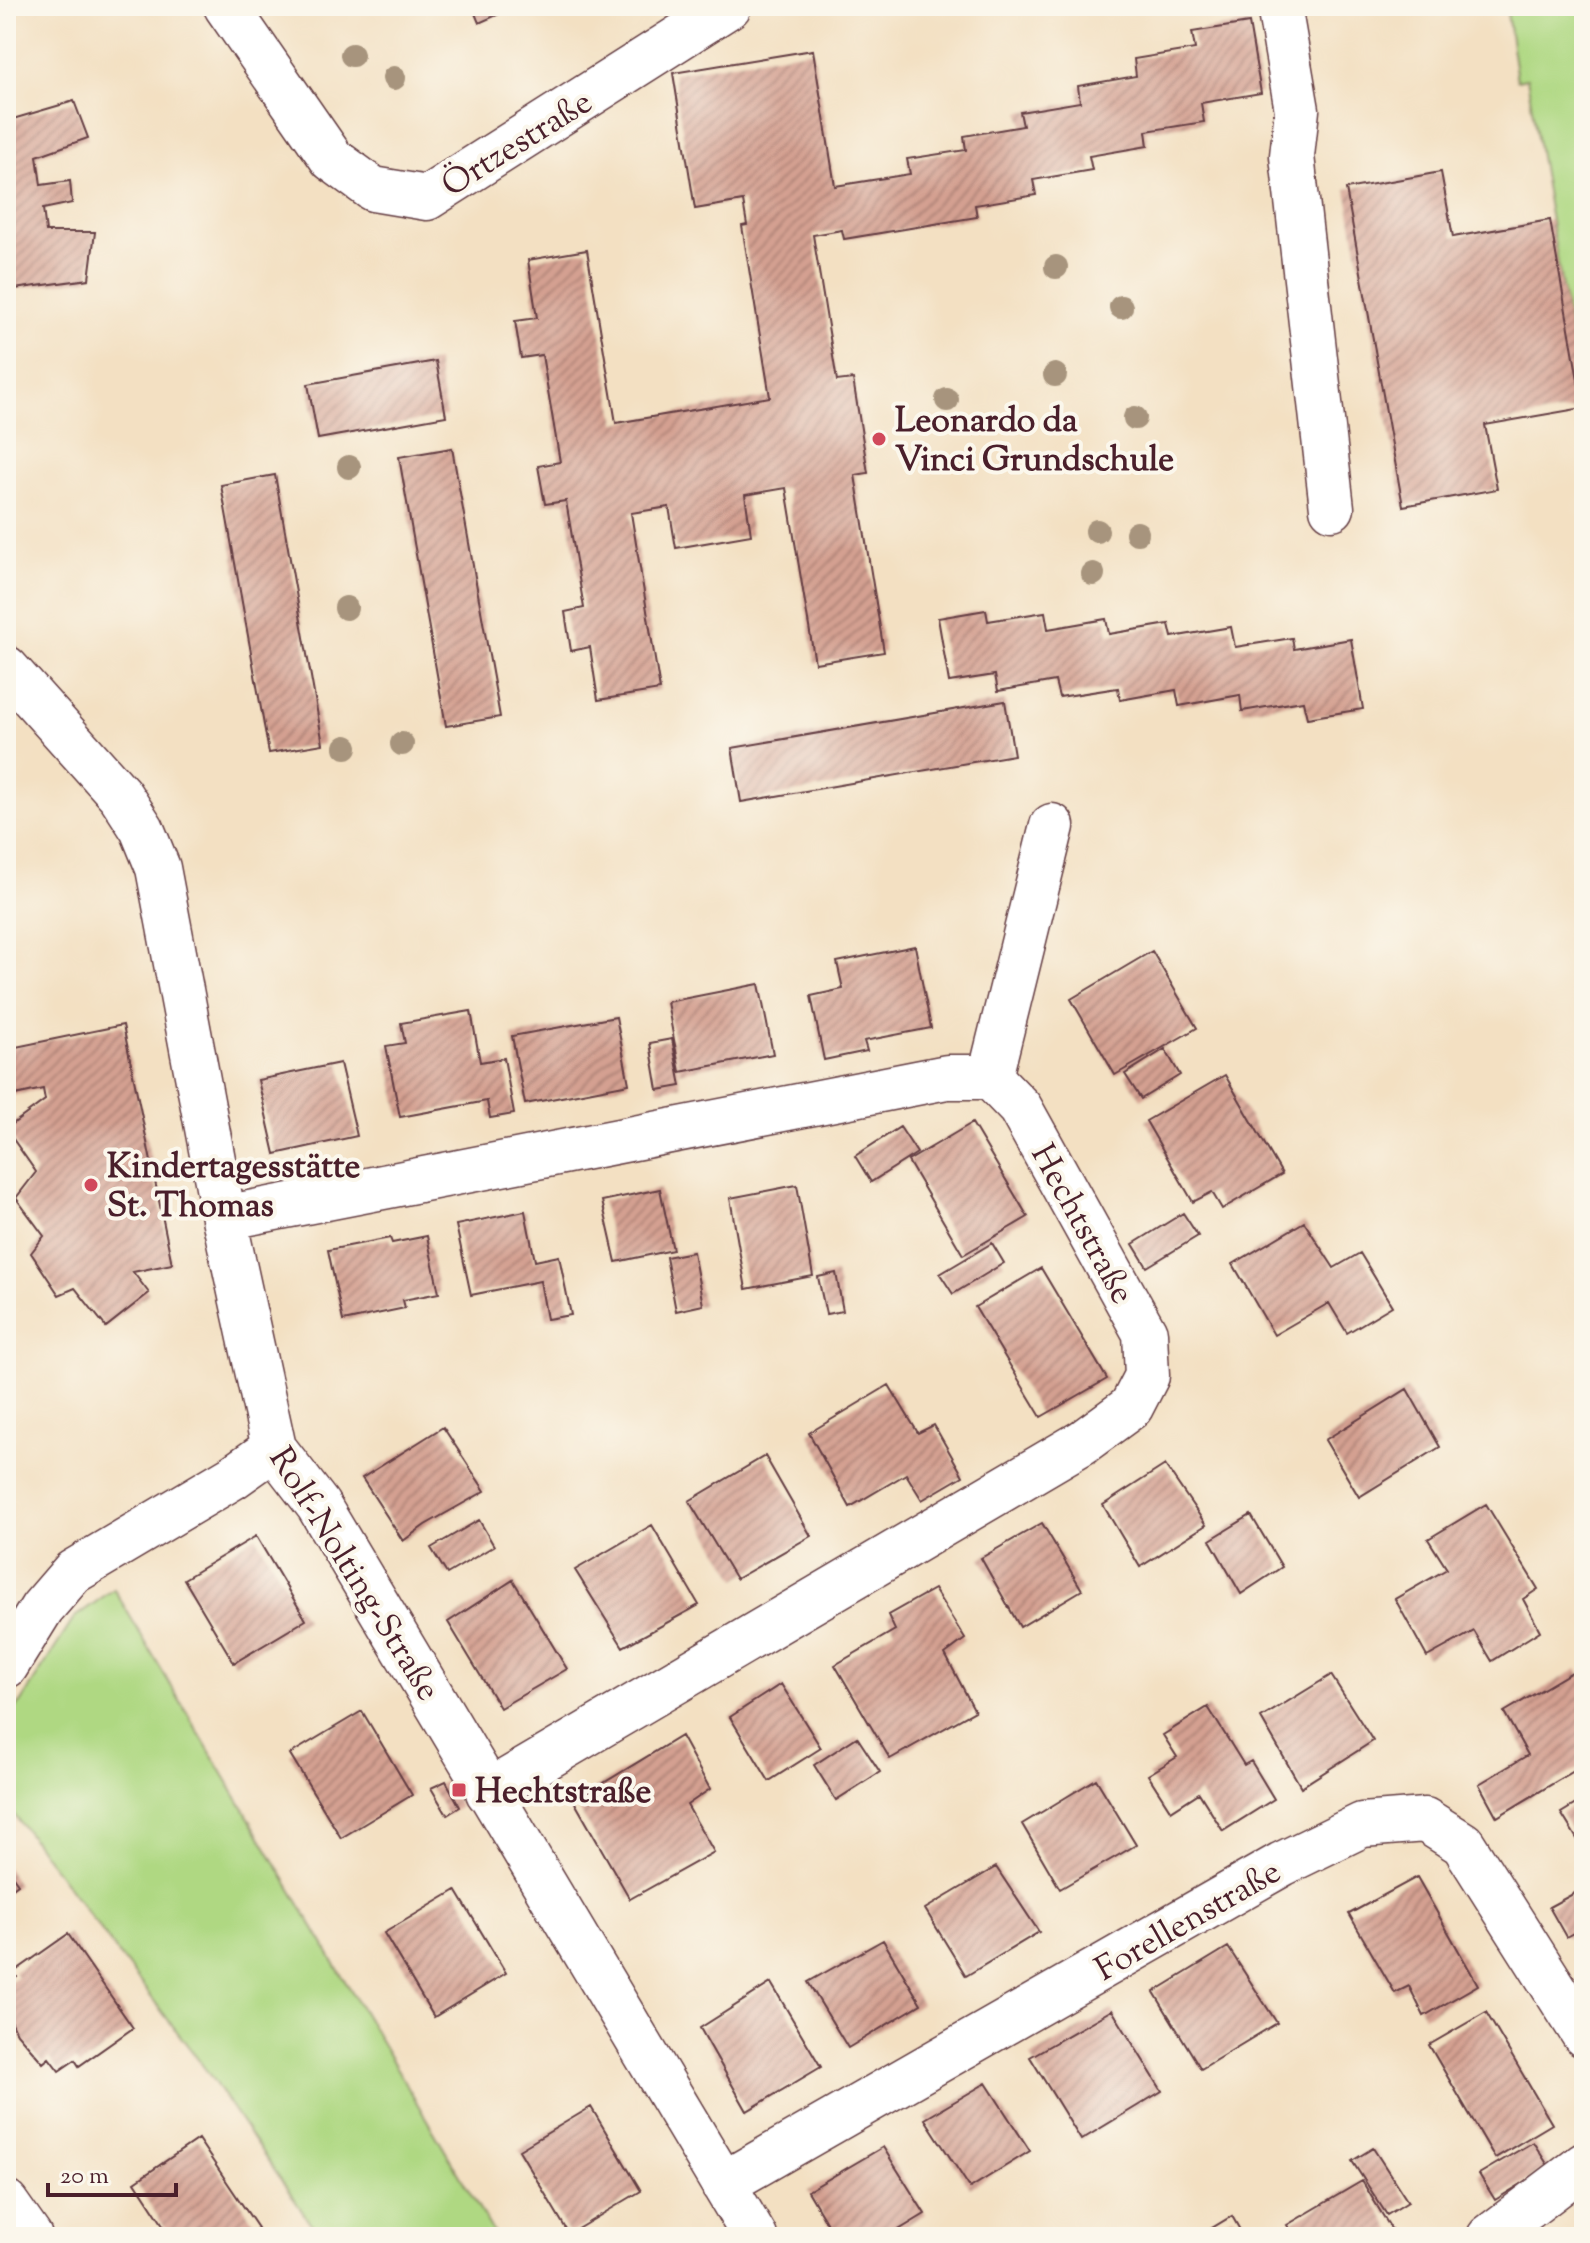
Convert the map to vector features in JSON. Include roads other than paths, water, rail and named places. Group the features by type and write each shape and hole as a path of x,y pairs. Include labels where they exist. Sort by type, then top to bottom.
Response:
{"street":[{"name":"Örtzestraße","path":"226,6 332,159 373,189 427,198 729,6"},
{"path":"1279,6 1297,110 1292,156 1332,508"},
{"name":"Rolf-Nolting-Straße","path":"6,668 120,795 142,829 158,868 224,1218 274,1448 318,1505 755,2237"},
{"path":"224,1218 947,1077 990,1077 1052,826"},
{"name":"Hechtstraße","path":"488,1792 1083,1442 1131,1407 1147,1376 1145,1333 1020,1108 990,1077"},
{"path":"6,1666 42,1608 73,1572 233,1477 274,1448"},
{"name":"Forellenstraße","path":"723,2184 1282,1864 1362,1825 1425,1820 1463,1844 1584,2035"},
{"path":"1489,2237 1584,2165"},
{"path":"6,2203 30,2237"}],"place":[{"name":"Leonardo da Vinci Grundschule","path":"879,439"},
{"name":"Kindertagesstätte St. Thomas","path":"91,1185"},
{"name":"Hechtstraße","path":"459,1790"}]}
